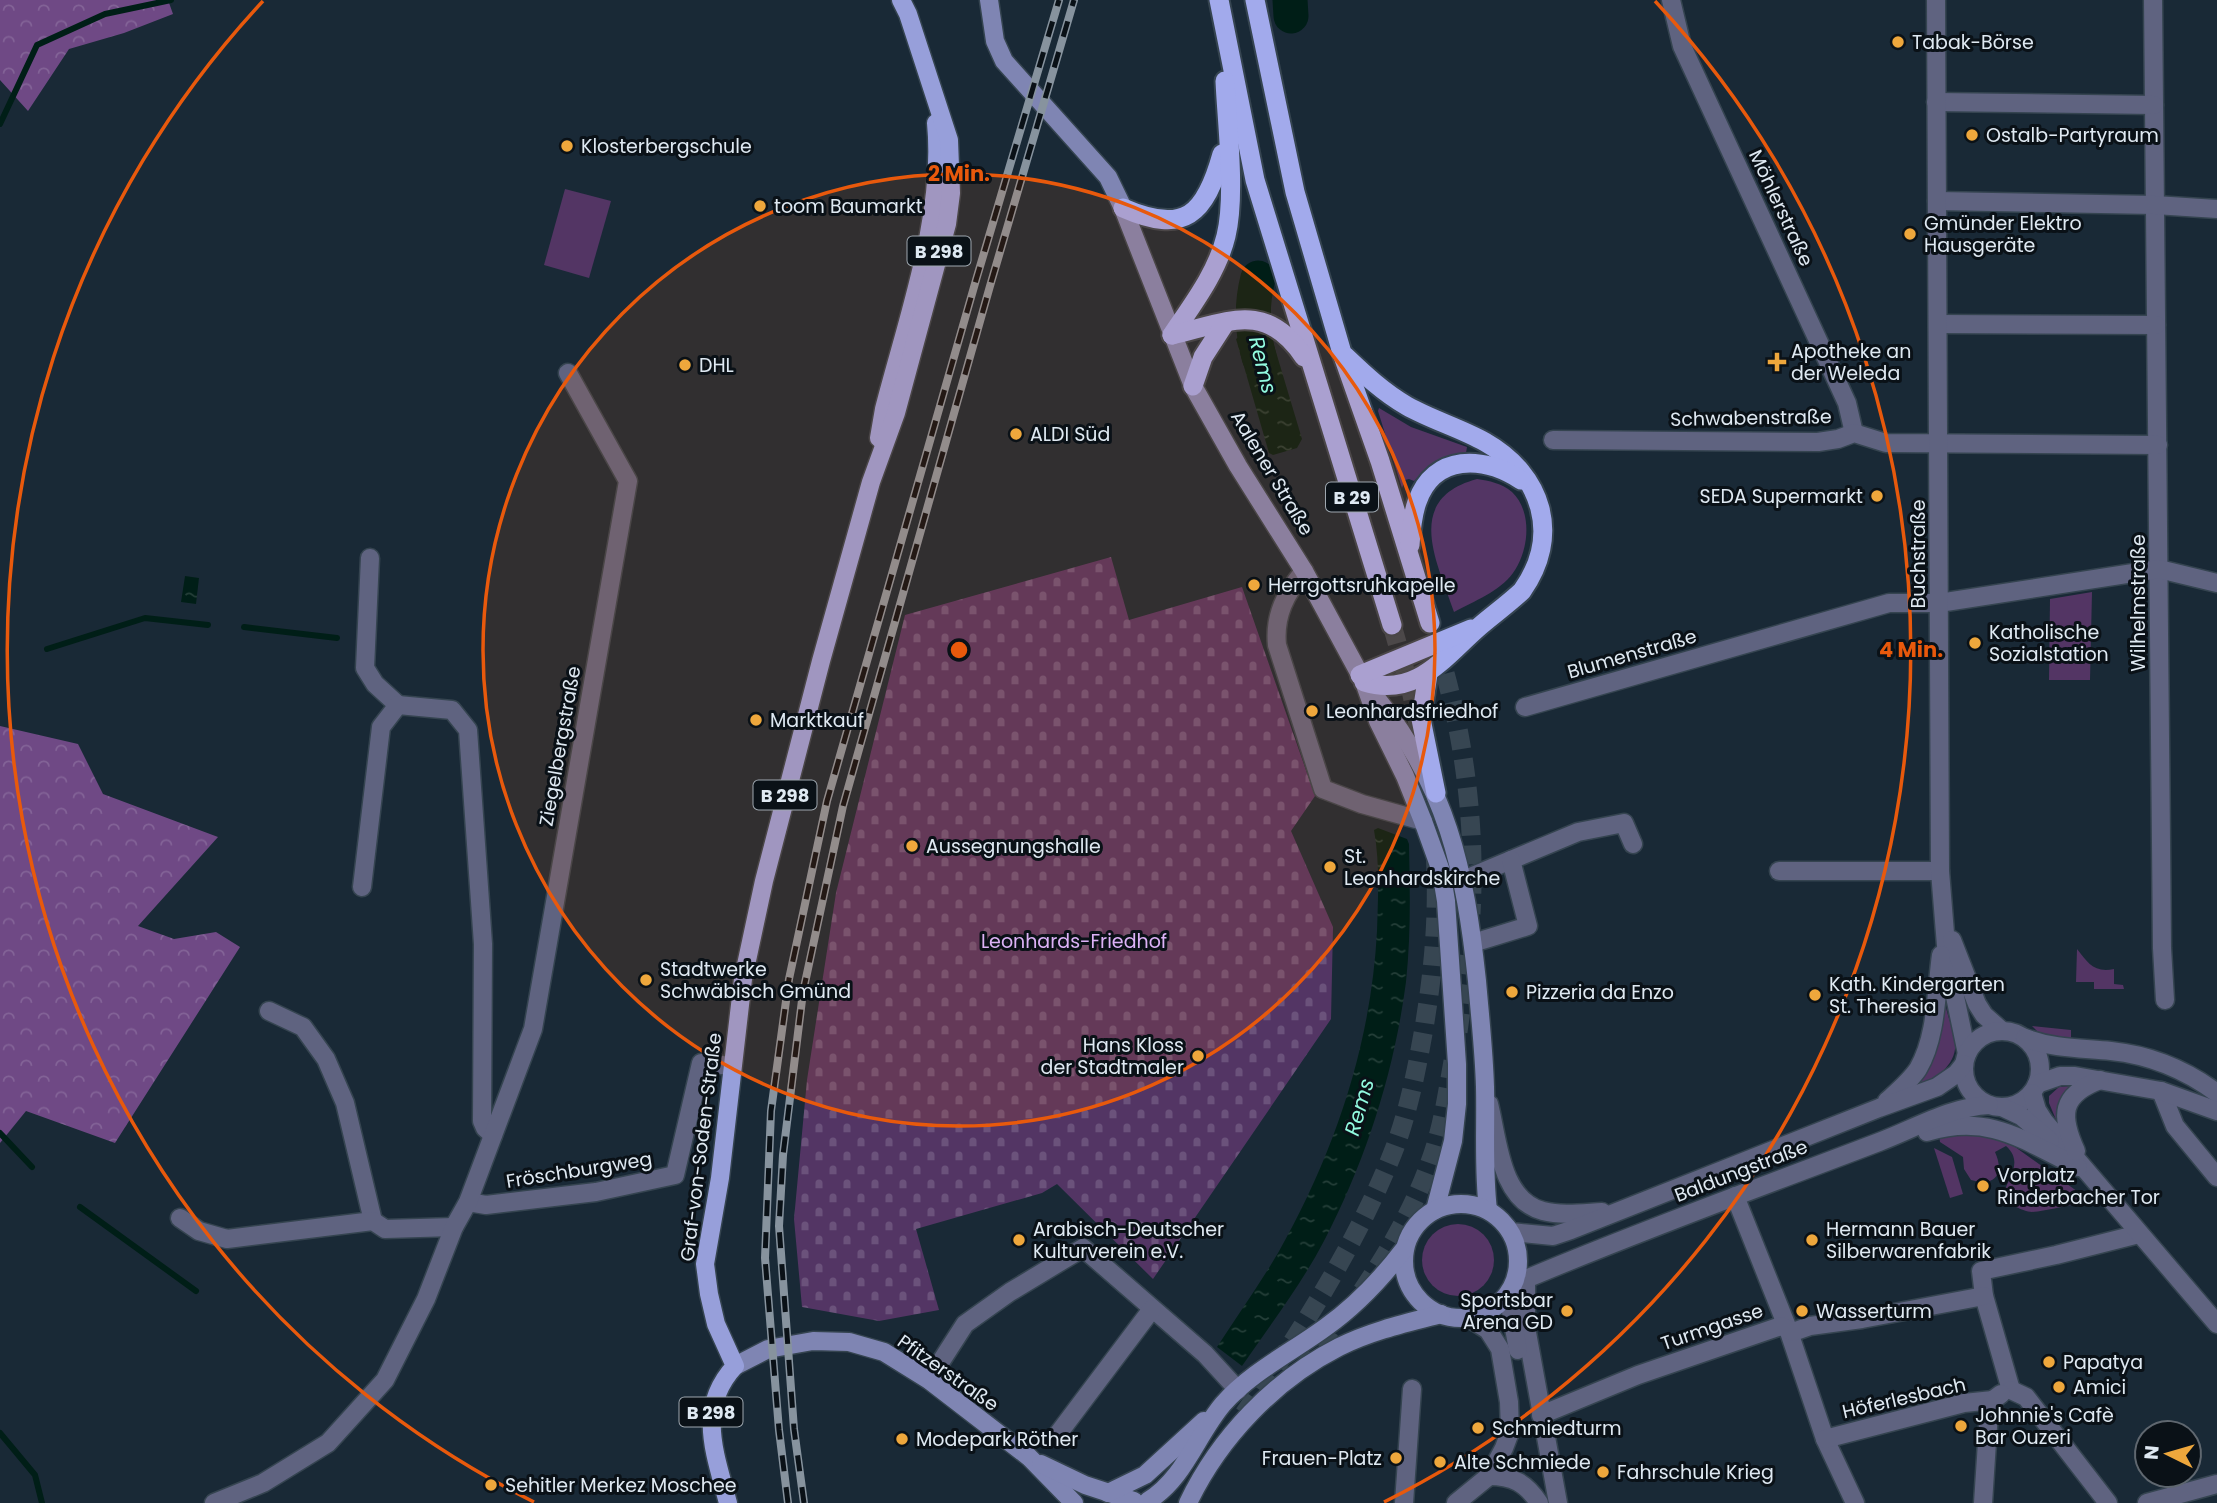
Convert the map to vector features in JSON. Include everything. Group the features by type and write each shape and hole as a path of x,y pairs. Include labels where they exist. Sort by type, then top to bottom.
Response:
{"highway":[{"name":"B 29","path":"1219,0 1255,180 1392,625"},
{"name":"B 29","path":"1255,0 1294,192 1342,353 1380,461 1430,623"},
{"path":"1172,335 1203,288 1226,236 1230,194 1222,24"},
{"path":"1123,208 1146,218 1167,221 1191,214 1210,192 1227,133"},
{"path":"1172,335 1251,319 1264,321 1274,324 1295,343 1312,369"},
{"path":"1193,386 1203,357 1225,323"},
{"path":"1342,353 1385,393 1503,453 1529,485 1542,514 1543,543 1540,559 1522,591 1503,610 1482,625 1428,674 1401,685 1376,685 1362,678"},
{"path":"1409,557 1417,502 1424,487 1446,468 1474,462 1510,473 1529,485"},
{"path":"1362,678 1482,625"},
{"path":"1428,674 1422,710 1422,730 1436,793"}],"main road":[{"name":"Graf-von-Soden-Straße","path":"736,1366 716,1324 705,1264 720,1178 743,979 764,881 821,661 871,482 896,413 947,224 951,193 949,140 901,0"},
{"name":"Aalener Straße","path":"989,0 995,41 1004,61 1108,177 1123,208 1193,386 1238,466 1304,571 1362,678"},
{"path":"1362,678 1396,723 1436,793 1463,880 1473,943 1485,1090 1484,1159 1488,1210"},
{"path":"1362,678 1378,721 1423,821 1441,871 1446,901 1457,1064 1457,1104 1453,1141 1435,1210"},
{"path":"1108,1493 1145,1475 1238,1390 1326,1327 1369,1292 1405,1248 1422,1219 1435,1210 1459,1203 1475,1205 1496,1215 1511,1232 1517,1249 1515,1287 1485,1313 1469,1318 1441,1314 1429,1308 1412,1290 1405,1271 1405,1248"},
{"path":"1188,1503 1225,1442 1268,1396 1296,1373 1340,1346 1441,1314"},
{"name":"Pfitzerstraße","path":"728,1503 711,1432 716,1391 736,1366 768,1349 790,1343 827,1340 868,1346 884,1352 929,1380 1029,1457 1074,1503"},
{"path":"1142,1502 1159,1494 1179,1474 1222,1405"},
{"name":"Pfitzerstraße","path":"1029,1457 1085,1485 1142,1502"}],"street":[{"name":"Möhlerstraße","path":"1671,0 1682,46 1847,403 1854,433"},
{"name":"Buchstraße","path":"1936,0 1940,871 1949,971 1965,1059"},
{"name":"Wilhelmstraße","path":"2153,0 2162,948 2165,1000"},
{"path":"1936,103 2154,105"},
{"path":"1937,201 2155,205 2217,209"},
{"path":"1938,324 2156,325"},
{"name":"Ziegelbergstraße","path":"214,1503 263,1483 328,1443 385,1381 426,1299 454,1227 468,1202 533,1029 628,481 568,373"},
{"name":"Schwabenstraße","path":"1553,440 1818,442 1854,433 1886,443 2158,445"},
{"path":"370,558 365,668 375,684 398,705 452,710 468,730 483,944 482,1121 493,1135"},
{"path":"2159,569 2217,583"},
{"name":"Blumenstraße","path":"1525,707 1889,603 1939,603 2159,569"},
{"path":"1304,571 1286,594 1277,626 1278,645 1323,789 1362,804 1423,821"},
{"path":"362,887 381,727 398,705"},
{"path":"1463,880 1578,831 1624,823 1633,844"},
{"path":"1473,943 1528,926 1511,860"},
{"path":"1779,871 1940,871"},
{"name":"Buchstraße","path":"1942,910 1977,1004 1984,1015 2001,1030"},
{"path":"1879,1108 1914,1074 1924,1054 1930,1034 1944,931"},
{"path":"269,1011 303,1027 326,1059 345,1103 373,1221"},
{"path":"2084,1170 2021,1116 1980,1100 1967,1084 1965,1059 1980,1037 2001,1030 2060,1049 2114,1051 2163,1063 2194,1076 2217,1093"},
{"path":"2024,1037 2039,1058 2040,1071 2035,1088 2037,1110 2044,1121 2217,1324"},
{"name":"Baldungstraße","path":"1511,1232 1553,1236 1627,1209 1947,1082 1965,1059"},
{"name":"Fröschburgweg","path":"468,1202 486,1205 596,1192 675,1175 701,1063 733,1066"},
{"path":"1996,1106 2013,1105 2035,1088 2060,1076 2161,1091 2217,1111"},
{"path":"2084,1170 2069,1136 2065,1111 2068,1102 2080,1088 2100,1080"},
{"path":"1485,1090 1500,1153 1511,1184 1517,1194 1530,1205 1539,1210 1572,1214 1627,1209"},
{"path":"2161,1091 2175,1126 2217,1177"},
{"name":"Baldungstraße","path":"1515,1287 1657,1225 1878,1143 1958,1110 1996,1106"},
{"path":"1878,1143 1906,1139 1960,1124 1992,1126 2084,1170"},
{"name":"Höferlesbach","path":"1735,1196 1788,1329 1825,1439 1856,1503"},
{"path":"180,1218 199,1231 227,1239 373,1221 385,1229 454,1227"},
{"path":"2108,1503 2026,1397 2011,1390 1984,1296 1981,1270 2139,1234"},
{"path":"929,1380 965,1324 1010,1292 1083,1248 1205,1354 1238,1390"},
{"path":"1515,1287 1525,1384 1541,1415 1558,1503"},
{"name":"Turmgasse","path":"1541,1415 1638,1375 1781,1326 1793,1332 1810,1326 1984,1296"},
{"path":"1058,1434 1152,1309"},
{"path":"1457,1503 1489,1476 1510,1432 1509,1402 1500,1349 1488,1330 1469,1318"},
{"path":"1404,1503 1412,1389"},
{"name":"Höferlesbach","path":"1825,1439 1964,1404 1993,1400 2011,1390"},
{"name":"Höferlesbach","path":"1983,1503 1989,1412 1993,1400"},
{"path":"1489,1476 1510,1478 1534,1496 1553,1475"},
{"path":"2147,1503 2217,1484"}],"green space":[{"path":"0,0 168,0 173,14 124,33 69,49 28,111 0,80"},
{"path":"565,189 611,201 589,278 544,265"},
{"path":"1379,408 1411,427 1467,447 1466,453 1435,461 1414,481 1405,480 1402,488"},
{"path":"1477,479 1504,486 1519,500 1526,521 1525,543 1523,554 1513,573 1501,586 1454,612 1434,553 1431,534 1433,517 1440,501 1454,488"},
{"name":"Leonhards-Friedhof","path":"1111,557 1129,620 1242,587 1315,796 1291,831 1333,927 1331,1019 1153,1279 1057,1184 1042,1193 916,1229 939,1310 879,1321 802,1307 794,1219 807,1080 836,893 905,615"},
{"path":"2092,592 2090,680 2049,680 2050,599"},
{"path":"0,726 78,744 103,794 218,837 138,926 174,939 216,932 240,947 115,1143 26,1111 0,1143"},
{"path":"2077,949 2088,963 2096,968 2114,969 2114,984 2123,985 2124,989 2094,989 2094,982 2076,982"},
{"path":"1939,1002 1945,1003 1954,1035 1954,1054 1940,1074 1917,1088 1915,1084"},
{"path":"2032,1026 2071,1030 2071,1043 2041,1035"},
{"path":"2072,1086 2064,1097 2057,1122 2049,1096 2059,1087"},
{"path":"1953,1132 1995,1136 2011,1144 2081,1194 2077,1204 2032,1212 2007,1202 2004,1196 2014,1164 2013,1155 2006,1146 1995,1152 1999,1167 1996,1177 1986,1182 1971,1180 1964,1169 1963,1157 1940,1142 1939,1135"},
{"path":"1934,1148 1952,1157 1963,1194 1950,1198"},
{"path":"1458,1224 1478,1230 1488,1240 1494,1260 1488,1280 1478,1290 1458,1296 1438,1290 1428,1280 1422,1260 1428,1240 1438,1230"}],"water":[{"path":"1252,332 1259,333 1273,342 1302,439 1297,448 1273,455 1269,453 1236,339"},
{"path":"185,576 199,578 196,604 181,602"},
{"path":"1378,828 1407,839 1409,844 1410,896 1406,982 1386,1083 1353,1179 1324,1241 1242,1366 1217,1347 1271,1265 1298,1215 1332,1138 1358,1057 1367,1016 1377,931 1377,855 1374,830"}],"waterway":[{"path":"0,124 37,45 105,14 171,0"},
{"name":"Rems","path":"1290,0 1291,16"},
{"name":"Rems","path":"1258,278 1253,318 1259,357"},
{"path":"47,649 145,618 208,625"},
{"path":"244,627 337,638"},
{"path":"0,1133 32,1167"},
{"path":"80,1207 196,1291"},
{"path":"0,1433 35,1475 42,1503"}],"tunnel":[{"path":"1392,625 1419,729"},
{"path":"1437,646 1454,712 1466,778 1472,846 1471,914"},
{"path":"1244,1414 1307,1318 1347,1250 1381,1181 1404,1118 1424,1028 1435,936 1435,848 1428,786"},
{"path":"1458,1032 1469,951"},
{"path":"1362,1291 1400,1229 1424,1179 1441,1125 1453,1061"},
{"path":"1302,1369 1313,1357 1337,1319"}],"railway":[{"path":"788,1503 779,1430 765,1258 771,1111 789,979 827,801 1059,0"},
{"path":"804,1503 794,1429 779,1226 783,1155 803,992 843,806 1074,0"}],"place":[{"name":"Tabak-Börse","path":"1898,42"},
{"name":"Ostalb-Partyraum","path":"1972,135"},
{"name":"Klosterbergschule","path":"567,146"},
{"name":"toom Baumarkt","path":"760,206"},
{"name":"Gmünder Elektro Hausgeräte","path":"1910,234"},
{"name":"Apotheke an der Weleda","path":"1777,362"},
{"name":"DHL","path":"685,365"},
{"name":"ALDI Süd","path":"1016,434"},
{"name":"SEDA Supermarkt","path":"1877,496"},
{"name":"Herrgottsruhkapelle","path":"1254,585"},
{"name":"Katholische Sozialstation","path":"1975,643"},
{"name":"Leonhardsfriedhof","path":"1312,711"},
{"name":"Marktkauf","path":"756,720"},
{"name":"Aussegnungshalle","path":"912,846"},
{"name":"St. Leonhardskirche","path":"1330,867"},
{"name":"Stadtwerke Schwäbisch Gmünd","path":"646,980"},
{"name":"Pizzeria da Enzo","path":"1512,992"},
{"name":"Kath. Kindergarten St. Theresia","path":"1815,995"},
{"name":"Hans Kloss der Stadtmaler","path":"1198,1056"},
{"name":"Vorplatz Rinderbacher Tor","path":"1983,1186"},
{"name":"Arabisch-Deutscher Kulturverein e.V.","path":"1019,1240"},
{"name":"Hermann Bauer Silberwarenfabrik","path":"1812,1240"},
{"name":"Sportsbar Arena GD","path":"1567,1311"},
{"name":"Wasserturm","path":"1802,1311"},
{"name":"Papatya","path":"2049,1362"},
{"name":"Amici","path":"2059,1387"},
{"name":"Johnnie's Cafè Bar Ouzeri","path":"1961,1426"},
{"name":"Schmiedturm","path":"1478,1428"},
{"name":"Modepark Röther","path":"902,1439"},
{"name":"Frauen-Platz","path":"1396,1458"},
{"name":"Alte Schmiede","path":"1440,1462"},
{"name":"Fahrschule Krieg","path":"1603,1472"},
{"name":"Sehitler Merkez Moschee","path":"491,1485"}]}
